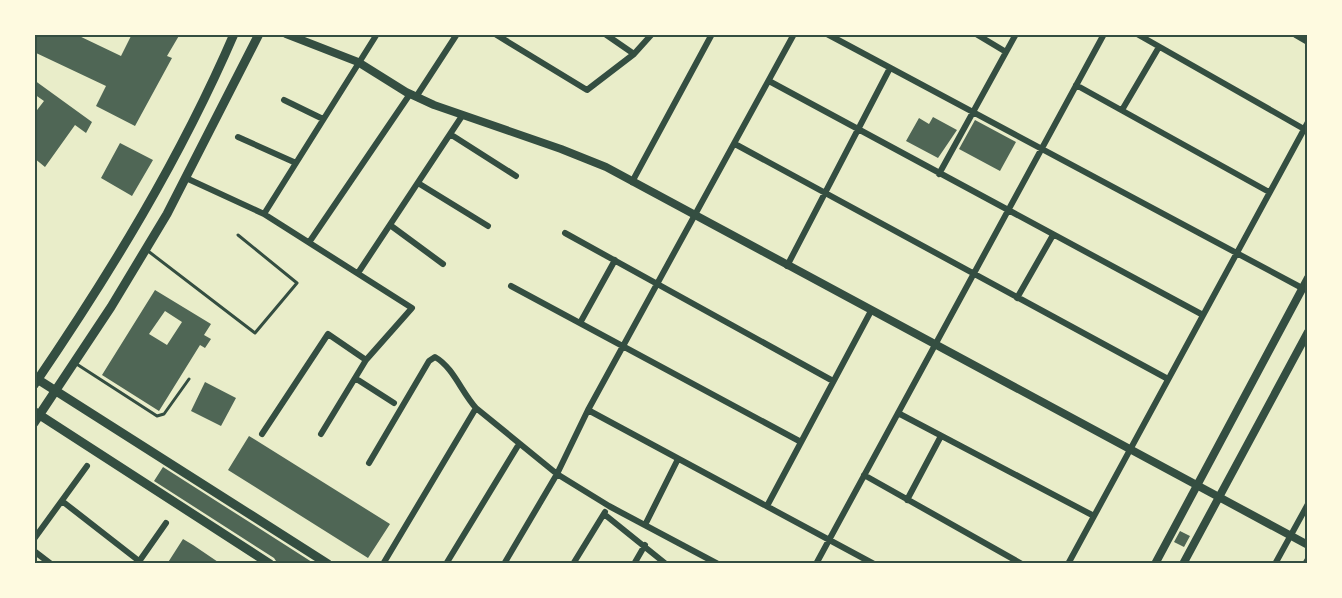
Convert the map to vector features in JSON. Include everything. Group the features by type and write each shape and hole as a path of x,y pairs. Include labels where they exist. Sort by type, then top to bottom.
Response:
{"main road":[{"path":"234,34 161,186 109,274 36,380 328,564"},
{"path":"259,34 186,178 146,249 75,363 36,417 270,564"}],"street":[{"path":"286,34 358,62 413,96 462,116 561,149 632,182 1308,545"},
{"path":"264,214 377,34"},
{"path":"310,241 457,34"},
{"path":"495,34 587,90 634,54 652,34"},
{"path":"605,34 634,54"},
{"path":"632,182 712,34"},
{"path":"504,564 557,474 588,410 795,34"},
{"path":"827,34 1302,288"},
{"path":"976,34 1006,52"},
{"path":"939,174 1016,34"},
{"path":"816,564 1104,34"},
{"path":"1137,34 1304,129"},
{"path":"1296,34 1308,41"},
{"path":"1122,111 1159,47"},
{"path":"787,266 890,68"},
{"path":"769,81 1203,315"},
{"path":"1076,84 1269,192"},
{"path":"284,100 323,119"},
{"path":"358,273 462,116"},
{"path":"1068,564 1308,122"},
{"path":"450,134 516,176"},
{"path":"238,137 296,163"},
{"path":"735,144 1168,379"},
{"path":"186,178 264,214 310,241 412,308 366,360 321,434"},
{"path":"418,183 488,226"},
{"path":"390,225 444,264"},
{"path":"565,233 833,381"},
{"path":"1017,298 1053,235"},
{"path":"580,323 615,260"},
{"path":"1155,564 1308,278"},
{"path":"511,286 801,442"},
{"path":"766,506 871,310"},
{"path":"1183,564 1308,332"},
{"path":"262,434 328,334 366,360"},
{"path":"369,464 429,361 435,357 446,366 476,408 557,474 609,506 718,564"},
{"path":"356,378 394,403"},
{"path":"383,564 476,408"},
{"path":"588,410 874,564"},
{"path":"898,413 1094,516"},
{"path":"908,500 941,436"},
{"path":"446,564 519,444"},
{"path":"645,525 678,459"},
{"path":"34,539 87,466"},
{"path":"864,475 1022,564"},
{"path":"62,501 139,562 166,523"},
{"path":"1275,564 1308,504"},
{"path":"573,564 609,506"},
{"path":"604,514 666,564"},
{"path":"634,564 645,545"},
{"path":"34,551 51,564"},
{"path":"1305,564 1308,559"}],"lane":[{"path":"146,249 255,333 297,283 238,235"},
{"path":"75,363 157,416 164,414 189,379"}],"building":[{"path":"34,34 75,34 121,56 132,34 180,34 167,56 172,58 135,126 96,106 106,86 34,52"},
{"path":"34,80 92,122 86,133 75,125 45,167 34,158 34,114 44,101 34,94"},
{"path":"933,117 957,130 938,158 906,141 919,118 929,124"},
{"path":"975,120 1016,142 1000,171 959,149"},
{"path":"120,143 153,160 132,196 101,178"},
{"path":"155,290 211,324 204,335 211,339 205,348 200,345 159,411 102,375","holes":["165,311 182,322 167,345 149,334"]},
{"path":"205,382 236,398 221,426 191,411"},
{"path":"249,436 390,524 368,558 228,470"},
{"path":"163,467 315,564 278,564 274,558 154,481"},
{"path":"1180,531 1190,536 1184,547 1174,542"},
{"path":"183,539 193,545 221,564 167,564"}]}
